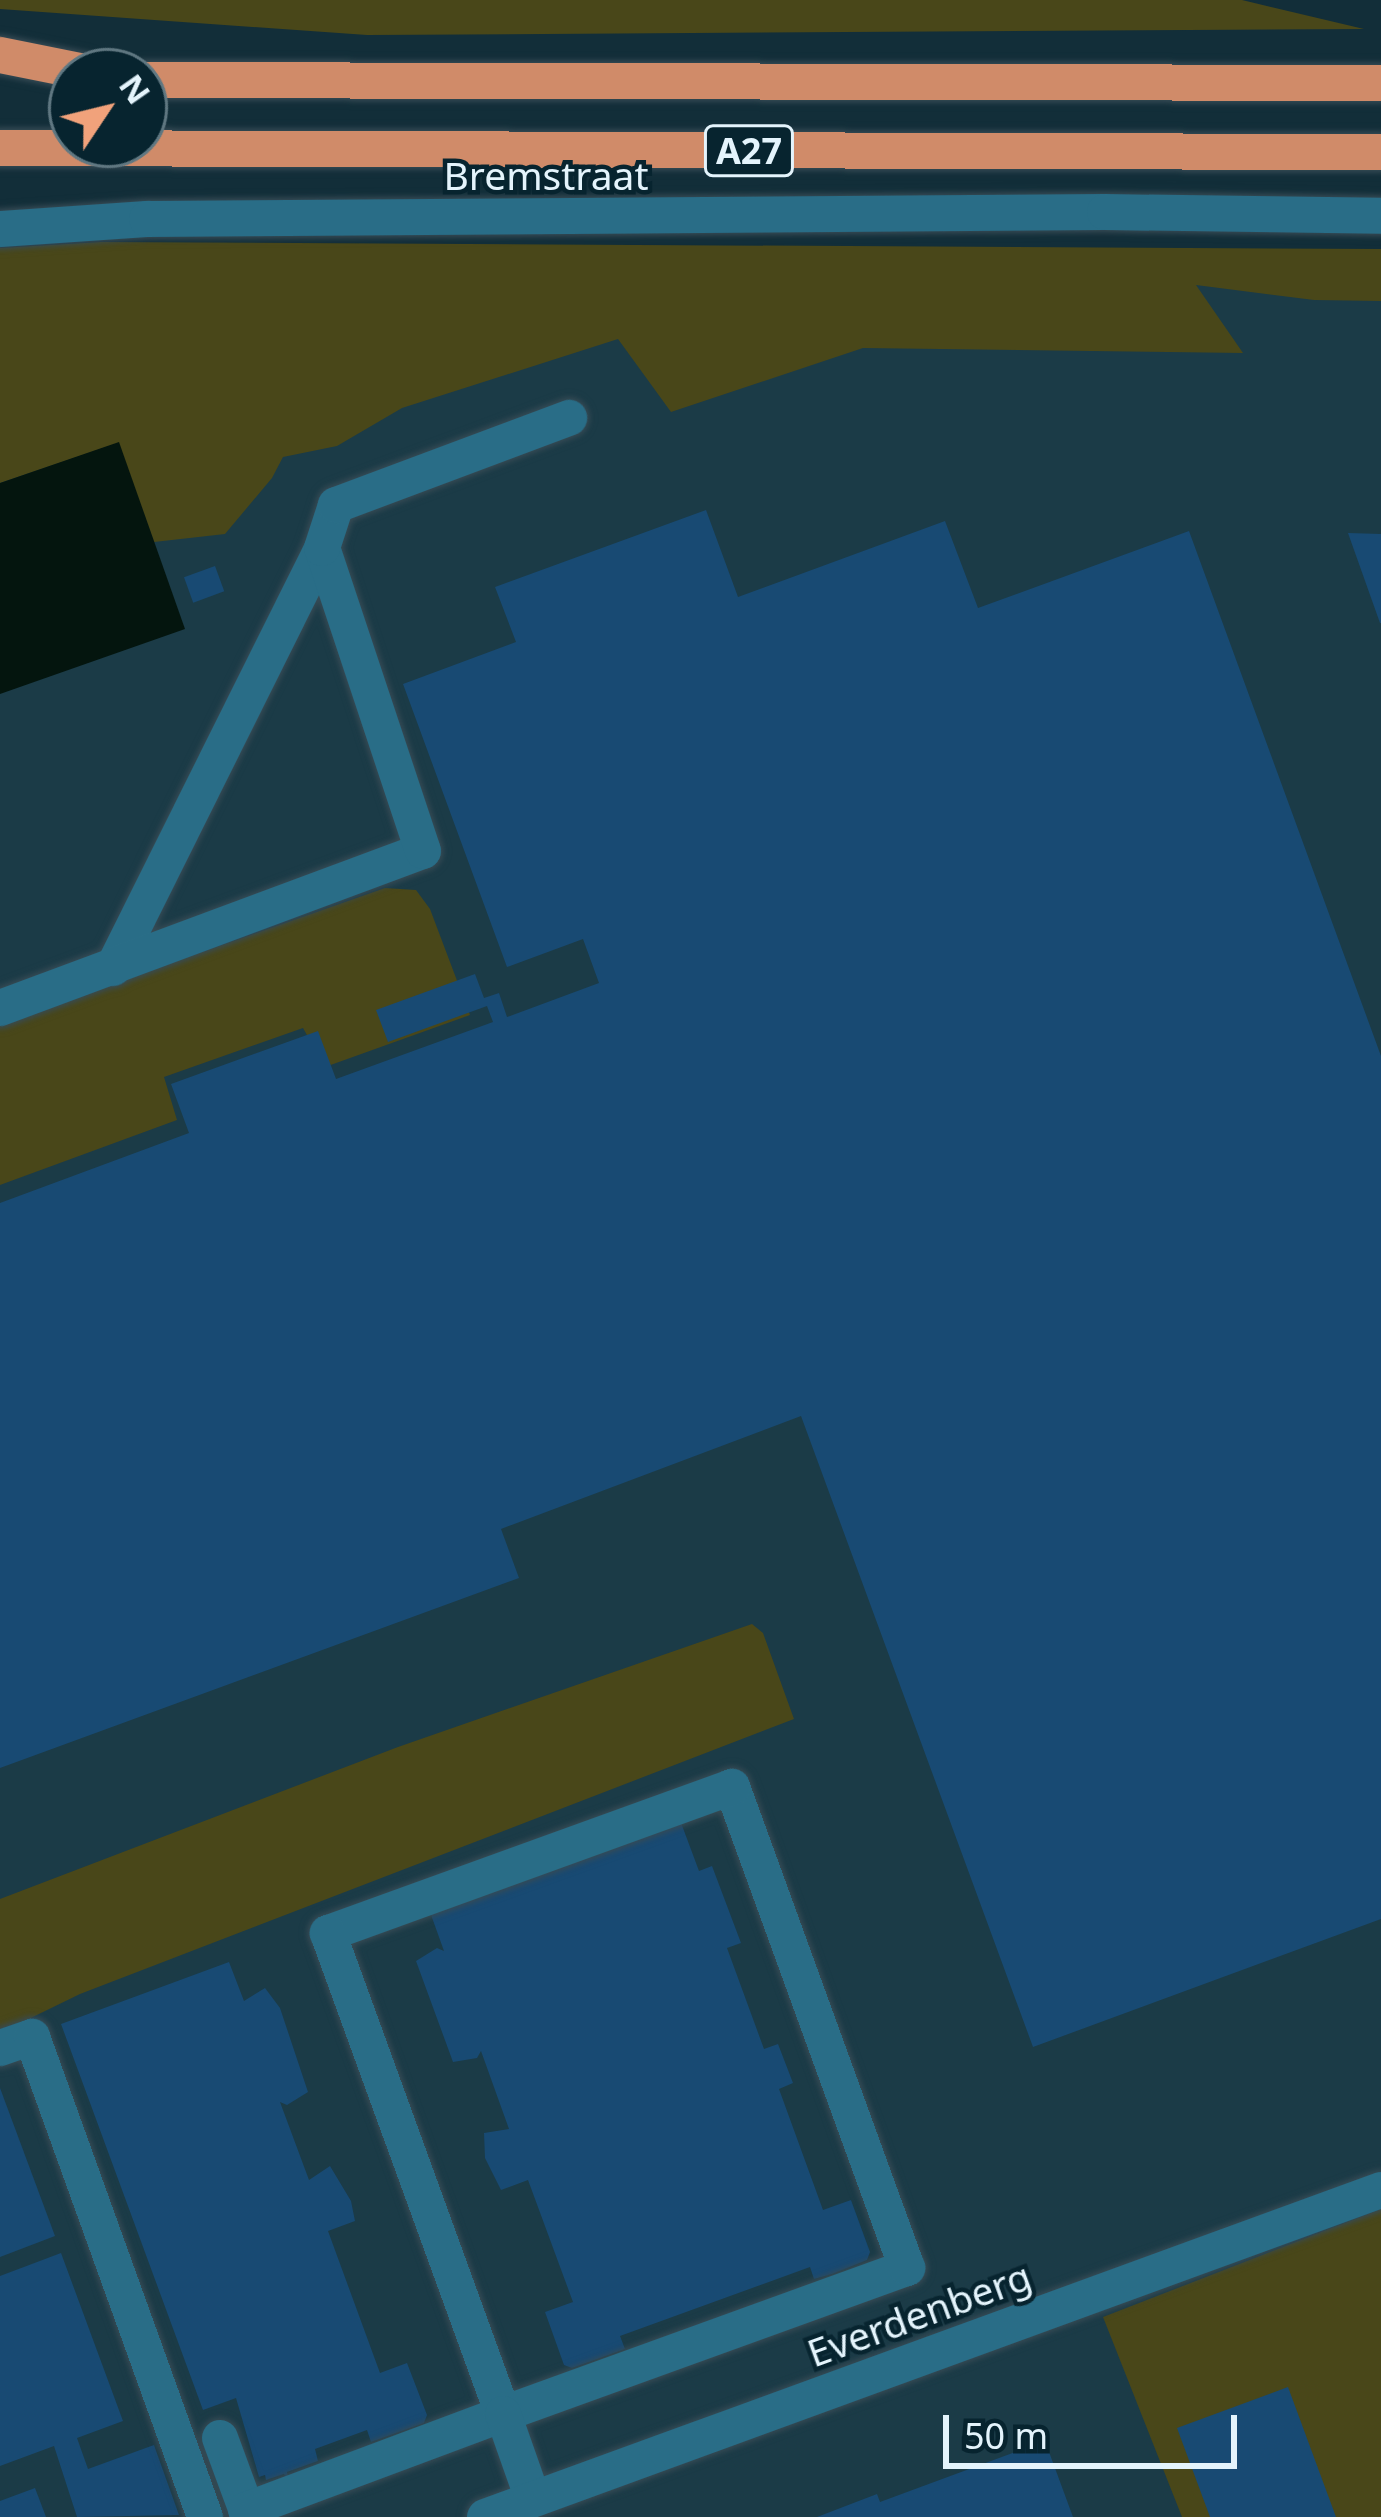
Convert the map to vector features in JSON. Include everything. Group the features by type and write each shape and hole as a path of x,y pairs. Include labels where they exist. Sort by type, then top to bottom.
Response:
{"highway":[{"path":"0,55 48,65"},
{"path":"0,80 48,80"},
{"name":"A27","path":"168,80 1381,83"},
{"name":"A27","path":"0,148 48,148"},
{"name":"A27","path":"168,149 1381,152"},
{"name":"A27","path":"0,172 48,163"}],"street":[{"name":"Bremstraat","path":"0,229 170,218 1105,212 1381,216"},
{"path":"113,968 322,548 336,505 569,418"},
{"path":"0,1007 423,851 322,548"},
{"path":"220,2438 248,2514 503,2414 907,2268 732,1787 328,1933 503,2414 533,2499"},
{"path":"0,2048 32,2037 205,2517"},
{"name":"Everdenberg","path":"485,2517 1381,2190"}],"shaded area":[{"path":"0,0 1242,0 1364,29 367,35 0,9"},
{"path":"101,242 1381,249 1381,301 1314,300 1196,285 1243,353 863,348 671,412 618,339 402,408 337,446 283,457 272,478 225,534 154,542 118,443 0,483 0,248"},
{"path":"0,256 1381,256 1381,2517 0,2517"},
{"path":"119,442 185,629 0,694 0,483"},
{"path":"385,888 416,890 430,909 470,1015 325,1067 303,1028 164,1077 177,1120 0,1185 0,1023"},
{"path":"752,1624 763,1633 794,1719 80,1994 0,2033 0,1899 398,1747"},
{"path":"1381,2209 1381,2517 1182,2517 1103,2317"}],"building":[{"path":"706,510 738,597 945,521 978,608 1189,531 1381,1056 1381,1919 1033,2047 801,1416 501,1529 519,1578 0,1768 0,1203 189,1133 171,1084 318,1031 336,1079 493,1022 487,1006 388,1042 376,1010 475,974 484,998 499,993 507,1017 599,983 583,939 507,967 403,684 516,642 495,587"},
{"path":"1348,533 1381,534 1381,623 1380,623"},
{"path":"215,566 224,591 193,603 184,577"},
{"path":"680,1820 699,1871 712,1866 741,1943 727,1948 764,2049 778,2044 793,2083 779,2089 823,2210 851,2200 870,2252 867,2260 832,2274 814,2279 810,2267 620,2336 625,2349 572,2368 564,2365 545,2312 573,2302 528,2180 501,2190 485,2158 484,2133 509,2129 481,2051 477,2058 453,2062 416,1961 437,1948 444,1951 430,1912"},
{"path":"229,1962 244,2001 265,1988 280,2008 308,2092 287,2105 280,2102 309,2180 330,2166 351,2201 355,2221 328,2231 380,2373 407,2363 427,2415 424,2423 371,2442 367,2430 315,2449 318,2461 287,2472 289,2482 284,2474 266,2480 265,2475 259,2477 236,2398 203,2410 61,2024"},
{"path":"0,2088 55,2236 0,2257"},
{"path":"61,2253 123,2421 77,2438 88,2469 154,2445 179,2515 77,2517 54,2446 0,2466 0,2276"},
{"path":"1288,2387 1336,2517 1210,2517 1177,2428"},
{"path":"1045,2441 1073,2517 817,2517 877,2494 880,2502"},
{"path":"35,2488 46,2517 0,2517 0,2501"}]}
